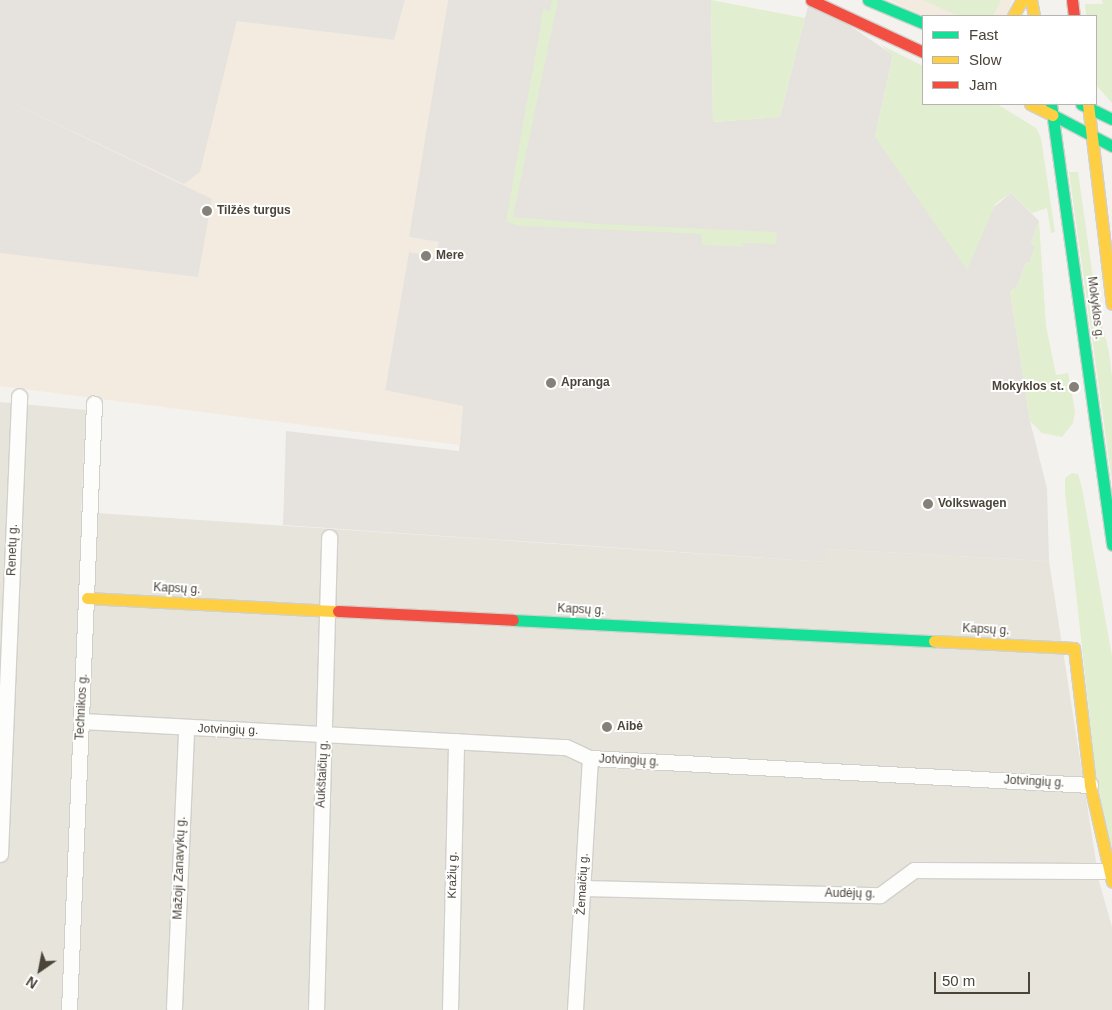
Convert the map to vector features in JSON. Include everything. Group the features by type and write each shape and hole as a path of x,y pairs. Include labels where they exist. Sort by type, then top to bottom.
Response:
{"street":[{"path":"811,0 922,52"},
{"path":"868,0 922,23"},
{"path":"1014,15 1022,0"},
{"path":"1031,0 1034,15"},
{"path":"1072,0 1074,15"},
{"path":"1034,105 1052,109 1094,137 1112,146"},
{"path":"1086,105 1112,119"},
{"name":"Mokyklos g.","path":"1086,105 1094,137 1112,304"},
{"name":"Mokyklos g.","path":"1052,109 1112,546"},
{"path":"1104,236 1112,216"},
{"name":"Renetų g.","path":"0,854 19,396"},
{"name":"Technikos g.","path":"69,1010 94,404"},
{"name":"Aukštaičių g.","path":"316,1010 318,871 325,733 329,537"},
{"name":"Kapsų g.","path":"87,598 1074,648 1090,786"},
{"name":"Jotvingių g.","path":"82,721 566,747 590,758 1090,786"},
{"name":"Mažoji Zanavykų g.","path":"174,1008 186,728"},
{"name":"Kražių g.","path":"450,1010 456,741"},
{"name":"Žemaičių g.","path":"576,1010 590,758"},
{"path":"1090,786 1110,877"},
{"name":"Audėjų g.","path":"583,888 880,895 914,870 1110,877"}],"shaded area":[{"path":"0,0 242,0 200,172 184,184 0,97"},
{"path":"242,0 405,0 394,40 235,21"},
{"name":"Tilžės turgus","path":"405,0 448,0 410,237 439,242 436,257 409,252 385,389 463,406 459,445 0,386 0,97 200,172 235,21 394,40"},
{"path":"448,0 711,0 713,122 780,117 808,6 840,19 893,55 875,137 993,208 1011,193 1039,221 1031,243 1035,247 1029,263 1025,264 1018,285 1010,292 1030,421 1047,489 1049,561 825,549 825,562 283,525 286,431 459,451 463,406 385,390 409,252 436,257 439,242 409,237"},
{"path":"890,0 1012,0 1007,15 922,16"},
{"path":"477,16 541,25 503,225 701,234 702,245 742,247 742,273 794,274 795,358 685,385 612,381 613,346 489,345 463,406 413,394"},
{"path":"827,27 887,64 860,192 845,190 844,205 798,206 795,216 778,217 777,228 615,222 613,160 616,155 611,33 622,33 623,50 636,50 637,63 645,65 649,185 710,185 707,123 726,125 728,159 824,154 824,134 809,115 808,104 832,109 841,92 853,93 853,86 844,77 826,68 817,45"},
{"path":"0,97 212,199 198,277 0,253"},
{"path":"0,402 86,410 81,512 824,562 825,549 1049,561 1099,881 1112,927 1112,1010 0,1010"}],"green space":[{"path":"552,0 558,0 513,217 600,224 777,232 776,244 743,243 742,247 702,245 701,234 518,226 506,221 543,9 550,11"},
{"path":"711,0 805,18 780,117 713,122"},
{"path":"923,0 1001,0 994,15 957,15"},
{"path":"1102,0 1112,0 1112,103 1097,86 1097,15 1086,15 1085,4 1103,4"},
{"path":"881,45 922,66 922,105 999,105 1036,128 1041,138 1055,232 1051,233 1047,208 1032,213 1011,193 996,203 967,270 875,137 893,56"},
{"path":"1069,172 1078,172 1096,299 1109,352 1112,377 1112,481"},
{"path":"1039,221 1046,326 1056,375 1068,373 1075,411 1073,423 1062,437 1042,433 1030,421 1010,292 1018,285 1025,264 1029,263 1035,247 1031,243"},
{"path":"1072,473 1078,474 1082,488 1112,656 1112,856 1096,776 1065,492 1065,478"}],"traffic: fast":[{"path":"868,0 922,23"},
{"path":"1051,105 1112,545"},
{"path":"1083,105 1112,119"},
{"path":"1053,115 1112,146"},
{"path":"513,620 934,641"}],"traffic: slow":[{"path":"1014,15 1022,0"},
{"path":"1031,0 1034,15"},
{"path":"1032,105 1053,115"},
{"path":"1088,105 1112,304"},
{"path":"87,598 338,611"},
{"path":"934,641 1074,648 1090,785 1112,882"}],"traffic: jam":[{"path":"811,0 922,52"},
{"path":"1072,0 1074,15"},
{"path":"338,611 513,620"}],"place":[{"name":"Tilžės turgus","path":"207,211"},
{"name":"Mere","path":"426,256"},
{"name":"Apranga","path":"551,383"},
{"name":"Mokyklos st.","path":"1074,387"},
{"name":"Volkswagen","path":"928,504"},
{"name":"Aibė","path":"607,727"}]}
